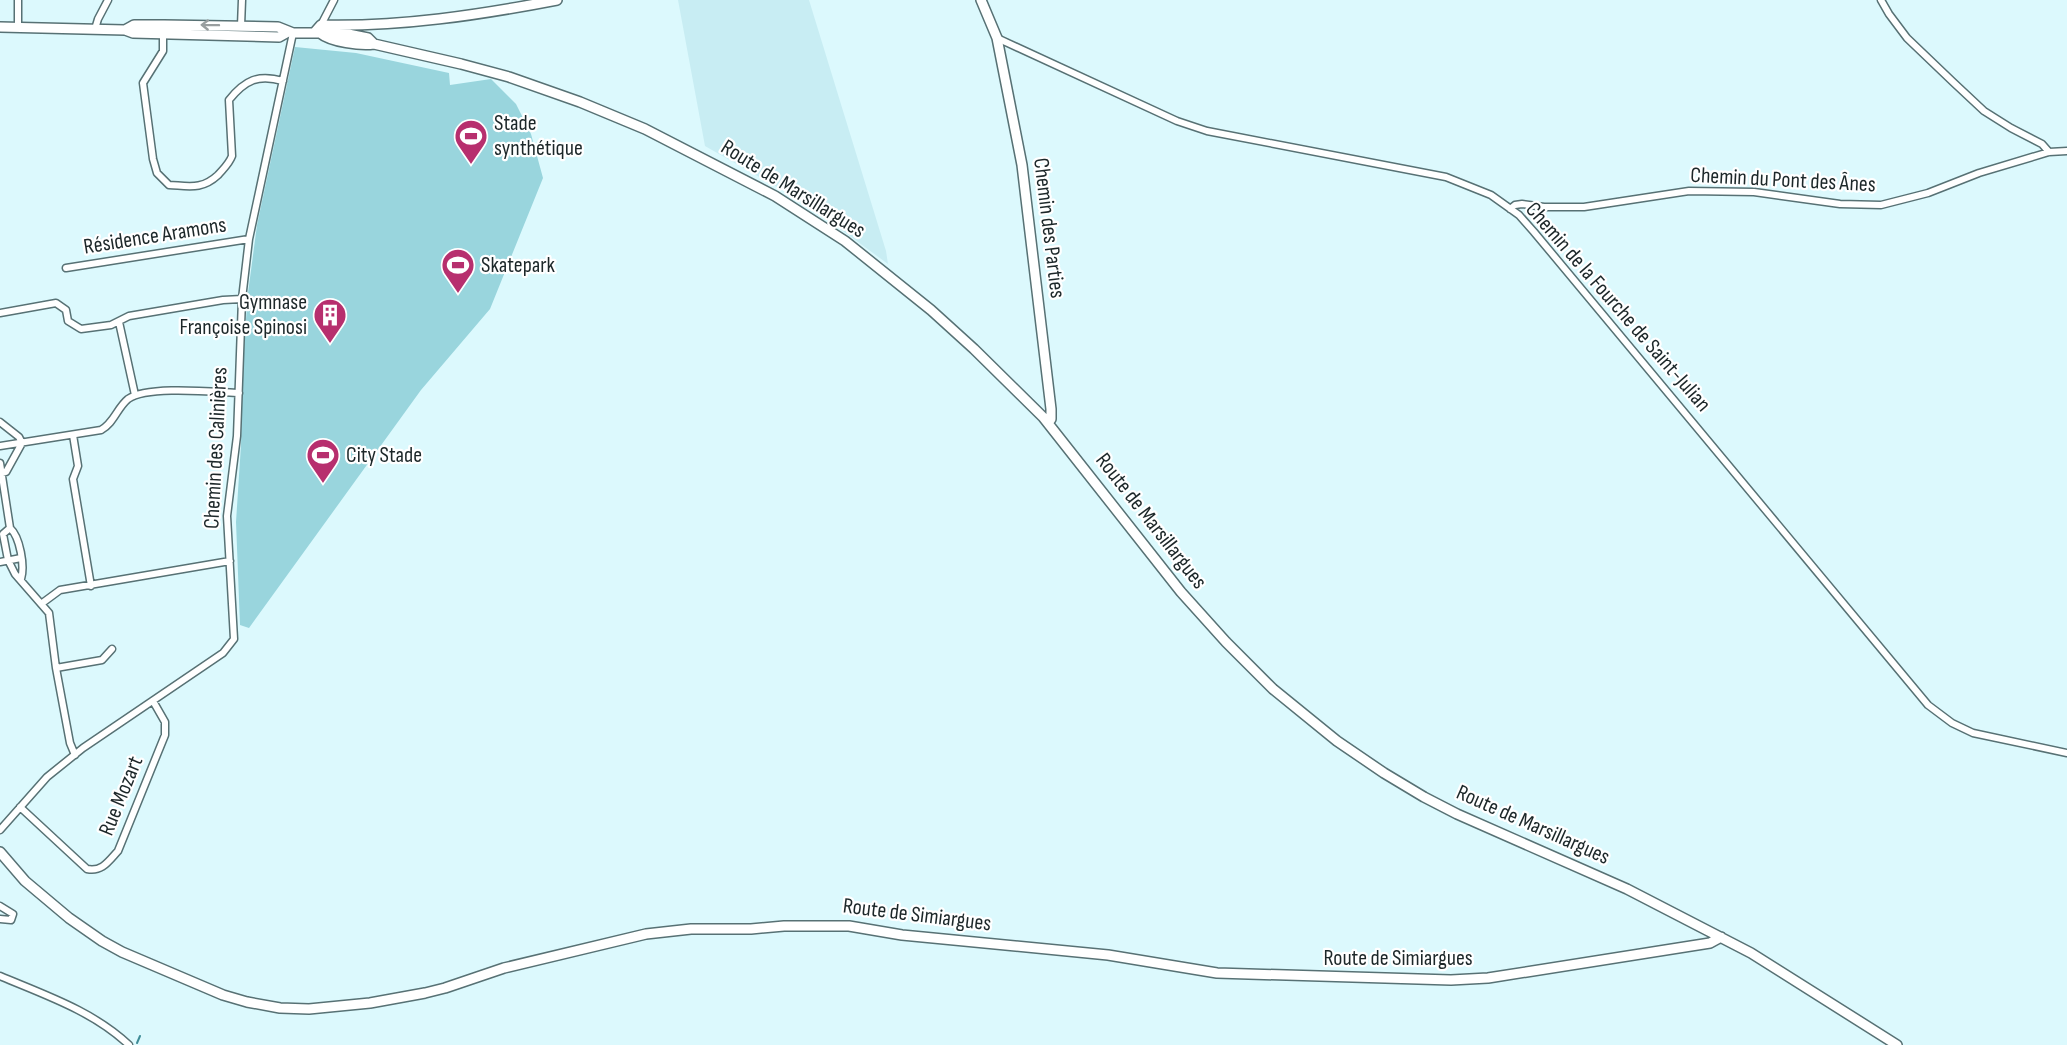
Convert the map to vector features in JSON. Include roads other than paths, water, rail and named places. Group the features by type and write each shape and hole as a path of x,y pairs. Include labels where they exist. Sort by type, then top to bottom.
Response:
{"street":[{"path":"18,0 18,28"},
{"path":"95,29 108,0"},
{"path":"238,36 241,26 242,0"},
{"path":"319,31 334,0"},
{"path":"319,31 341,26 446,19 557,0"},
{"name":"Chemin des Parties","path":"981,0 997,38 1022,165 1051,408 1048,423"},
{"path":"1881,0 1907,38 1976,104 2011,128 2042,144 2049,152"},
{"path":"0,27 125,30 133,33 241,26 278,27 291,32"},
{"path":"163,30 279,37 291,32"},
{"path":"163,30 163,51 160,59 143,83 153,159 157,174 169,185 199,186 209,183 229,164 232,156 229,100 234,93 247,81 271,78 284,81"},
{"name":"Route de Marsillargues","path":"291,32 328,30 368,38 375,44 471,66 580,102 645,129 775,196 845,241 894,279 974,349 1048,423 1181,592 1226,642 1273,688 1337,741 1384,773 1457,814 1627,889 1721,937 1789,976 1897,1045"},
{"name":"Chemin des Calinières","path":"0,830 47,777 75,755 223,653 234,639 227,516 237,436 242,299 249,239 284,81 291,32"},
{"name":"Chemin de la Fourche de Saint-Julian","path":"997,38 1177,122 1247,140 1446,177 1491,195 1534,231 1928,705 1952,723 1973,733 2067,753"},
{"name":"Chemin du Pont des Ânes","path":"1510,209 1522,204 1544,207 1584,207 1689,191 1754,192 1840,204 1881,205 1928,193 2049,152 2067,151"},
{"name":"Résidence Aramons","path":"66,268 249,239"},
{"path":"0,313 56,303 66,310 68,321 81,329 119,322 129,316 223,300 242,299"},
{"path":"119,322 135,395"},
{"path":"0,446 101,430 109,426 127,400 135,395 171,390 239,393"},
{"path":"0,422 19,437 22,443"},
{"path":"73,435 78,466 73,479 91,586"},
{"path":"1,474 6,472 22,443"},
{"path":"0,463 10,528 15,534 21,558 23,575 21,579"},
{"path":"10,528 3,534 4,561 49,613 56,668 70,743 75,755"},
{"path":"4,561 21,558"},
{"path":"41,604 60,590 230,561"},
{"path":"56,668 102,660 112,649"},
{"name":"Rue Mozart","path":"20,807 87,869 96,871 105,866 118,851 165,735 165,722 153,701"},
{"name":"Route de Simiargues","path":"0,852 19,875 47,900 102,941 122,952 223,995 269,1007 291,1009 370,1003 425,993 504,968 617,940 672,930 837,925 902,935 1102,954 1235,975 1464,980 1504,976 1710,943 1721,937"},
{"path":"0,906 13,914 13,917 7,920 0,919"},
{"path":"0,976 72,1006 117,1034 129,1045"}],"waterway":[{"path":"137,1043 140,1036"}],"place":[{"name":"Stade synthétique","path":"471,165"},
{"name":"Skatepark","path":"458,294"},
{"name":"Gymnase Françoise Spinosi","path":"330,344"},
{"name":"City Stade","path":"323,484"}]}
